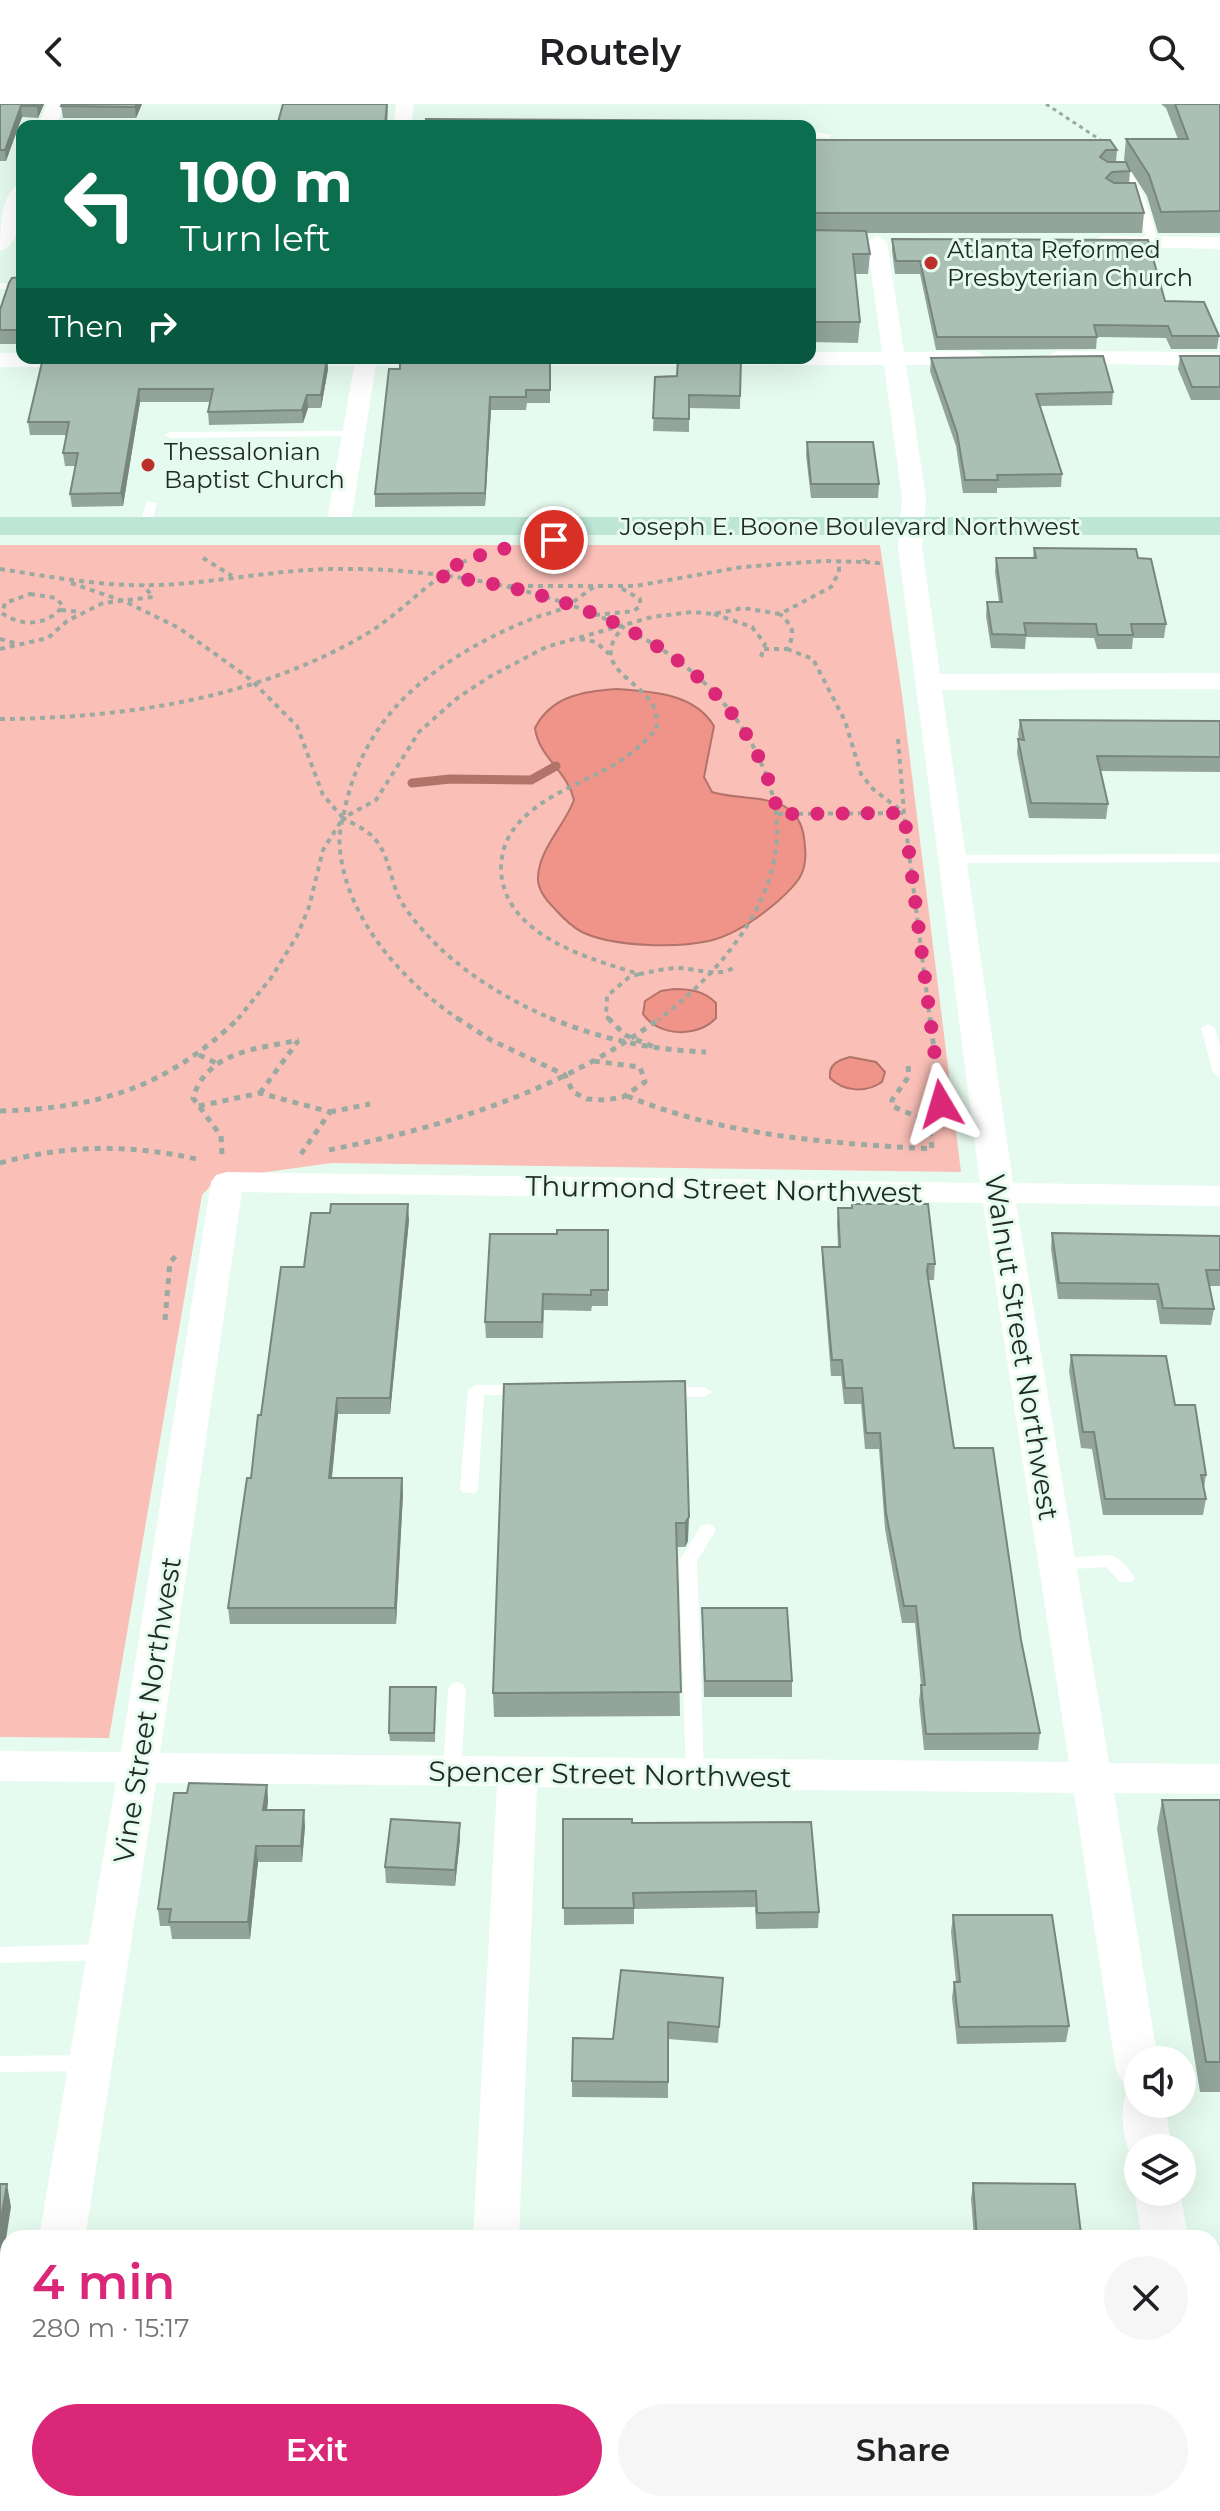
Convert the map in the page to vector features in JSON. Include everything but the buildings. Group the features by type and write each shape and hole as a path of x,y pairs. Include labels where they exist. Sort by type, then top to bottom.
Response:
{"main road":[{"name":"Joseph E. Boone Boulevard Northwest","path":"0,526 148,514 338,526 1220,526"}],"street":[{"path":"0,245 16,204"},
{"name":"Walnut Street Northwest","path":"850,242 885,242 894,358 914,498 910,547 998,1193 1134,2046"},
{"path":"1076,242 1153,242 1216,247"},
{"path":"816,358 1003,358"},
{"path":"1034,358 1220,359"},
{"path":"338,526 365,364"},
{"path":"928,682 1220,681"},
{"name":"Thurmond Street Northwest","path":"217,1169 998,1193 1220,1196"},
{"name":"Vine Street Northwest","path":"63,2230 139,1767 217,1169"},
{"name":"Spencer Street Northwest","path":"0,1766 518,1774 1220,1779"},
{"path":"496,2230 518,1774"},
{"path":"1159,2206 1164,2230"}],"lane":[{"path":"816,134 828,135"},
{"path":"1119,167 1137,197 1153,242"},
{"path":"1125,197 1137,197"},
{"path":"170,435 353,434"},
{"path":"953,859 1220,858"},
{"path":"1208,1028 1220,1073"},
{"path":"469,1489 476,1390 537,1391"},
{"path":"643,1391 704,1392"},
{"path":"695,1775 688,1561 707,1530"},
{"path":"1057,1564 1110,1561 1126,1578"},
{"path":"452,1772 457,1689"},
{"path":"0,1955 109,1952"},
{"path":"0,2064 91,2063"}],"path":[{"path":"1046,104 1119,167"},
{"path":"495,585 617,587 742,567 865,562 863,550"},
{"path":"0,719 63,717 137,709 255,682 355,641 404,609 439,576 476,556"},
{"path":"780,614 831,587 839,572 839,562"},
{"path":"0,569 47,577 143,585 311,569 395,571 495,585 594,615 683,664 730,709 753,742 771,781 778,814 777,846 767,889 747,929 715,970 629,1041 565,1075 479,1112 374,1142 291,1156"},
{"path":"47,577 120,599 194,637 255,682 295,723 308,747 325,798 343,818 376,839 402,903 454,960 492,988 544,1015 600,1036 667,1051 706,1052"},
{"path":"0,649 48,638 67,621 120,599 153,597 143,585"},
{"path":"592,1061 640,1067 645,1082 637,1092 627,1096 593,1100 579,1096 571,1090 565,1075 525,1059 481,1034 427,995 369,932 354,902 340,852 352,772 374,733 409,695 424,681 500,633 569,605 594,587"},
{"path":"594,615 634,611 640,606 640,599 617,587"},
{"path":"61,610 63,606 56,598 40,594 20,596 1,608 5,617 22,622 41,621 61,610 84,612"},
{"path":"0,1111 75,1106 117,1096 173,1074 229,1031 257,1000 298,935 308,912 322,852 343,818 376,800 419,732 456,699 489,677 567,640 669,614 713,614 743,608 780,614 788,620 794,636 787,649"},
{"path":"713,614 752,627 765,644 760,660"},
{"path":"628,622 611,639 610,655 613,664 655,709 657,728 651,738 620,766 542,803 518,822 500,850 498,865 504,893 521,918 548,938 613,967 639,974"},
{"path":"0,639 22,645"},
{"path":"567,640 596,642 610,655"},
{"path":"627,1096 646,1105 743,1129 851,1143 932,1149 929,1122 941,1104 904,813 873,789 861,774 845,721 813,659 787,649 764,649"},
{"path":"778,814 904,813"},
{"path":"667,1051 625,1035 606,1016 607,996 628,978 639,974 678,968 720,972 730,971 735,966"},
{"path":"0,1163 70,1145 99,1144 138,1146 217,1169 224,1149 221,1136 193,1098 202,1075 216,1063 299,1040 260,1093"},
{"path":"199,1055 216,1063"},
{"path":"908,1066 909,1076 892,1100 892,1106 929,1122"},
{"path":"198,1106 260,1093 330,1112 370,1104"},
{"path":"300,1155 330,1112"}],"shaded area":[{"path":"0,545 880,545 902,695 961,1172 332,1163 217,1179 202,1195 109,1738 0,1737"},
{"path":"617,689 672,696 706,715 714,726 704,777 712,792 777,803 794,814 800,824 804,835 805,865 799,878 769,908 727,935 680,945 610,941 575,927 551,905 541,890 539,867 574,800 566,780 542,748 535,728 559,702 593,691"},
{"path":"674,989 707,996 716,1003 716,1018 708,1025 689,1032 668,1031 650,1022 643,1014 645,1001 661,991"},
{"path":"850,1057 876,1062 885,1072 882,1082 869,1088 855,1089 836,1083 830,1078 833,1066"}],"waterway":[{"path":"412,783 450,779 531,780 556,766"}],"place":[{"name":"Atlanta Reformed Presbyterian Church","path":"931,263"},
{"name":"Thessalonian Baptist Church","path":"148,465"}],"route":[{"path":"554,540 485,553 439,576 495,585 578,608 657,647 683,664 730,709 753,742 771,781 778,814 904,813 941,1104"}]}
